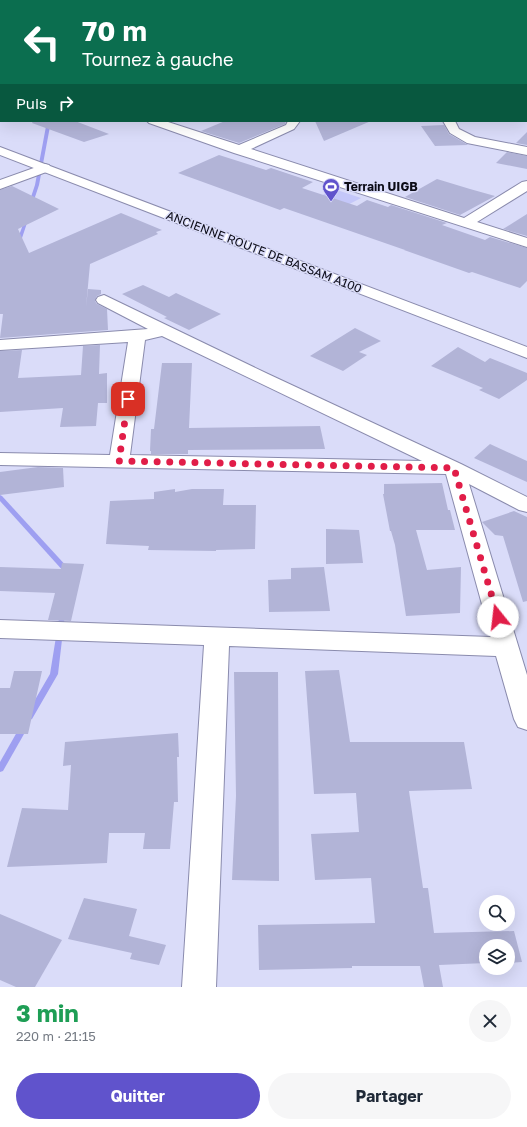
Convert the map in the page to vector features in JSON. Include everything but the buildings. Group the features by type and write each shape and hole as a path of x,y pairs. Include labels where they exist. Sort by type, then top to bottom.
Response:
{"main road":[{"name":"ANCIENNE ROUTE DE BASSAM A100","path":"0,151 527,353"}],"street":[{"path":"156,122 527,243"},
{"path":"238,150 290,127 293,122"},
{"path":"450,122 454,131 471,140 527,152"},
{"path":"0,185 45,168"},
{"path":"465,223 527,185"},
{"path":"104,300 164,331 454,468 527,505"},
{"path":"0,345 137,336 164,331"},
{"path":"119,461 137,336"},
{"path":"0,459 454,468"},
{"path":"454,468 527,719"},
{"path":"0,629 217,638 507,647"},
{"path":"199,987 217,638"}],"shaded area":[{"name":"Terrain UIGB","path":"334,189 361,198 328,215 301,206"}],"waterway":[{"path":"31,203 37,185 49,122"},
{"path":"19,241 26,220"},
{"path":"0,497 67,571"},
{"path":"29,717 54,674 62,614"},
{"path":"0,769 24,727"}],"place":[{"name":"Terrain UIGB","path":"331,202"}],"route":[{"path":"128,399 119,461 454,468 498,617"}]}
